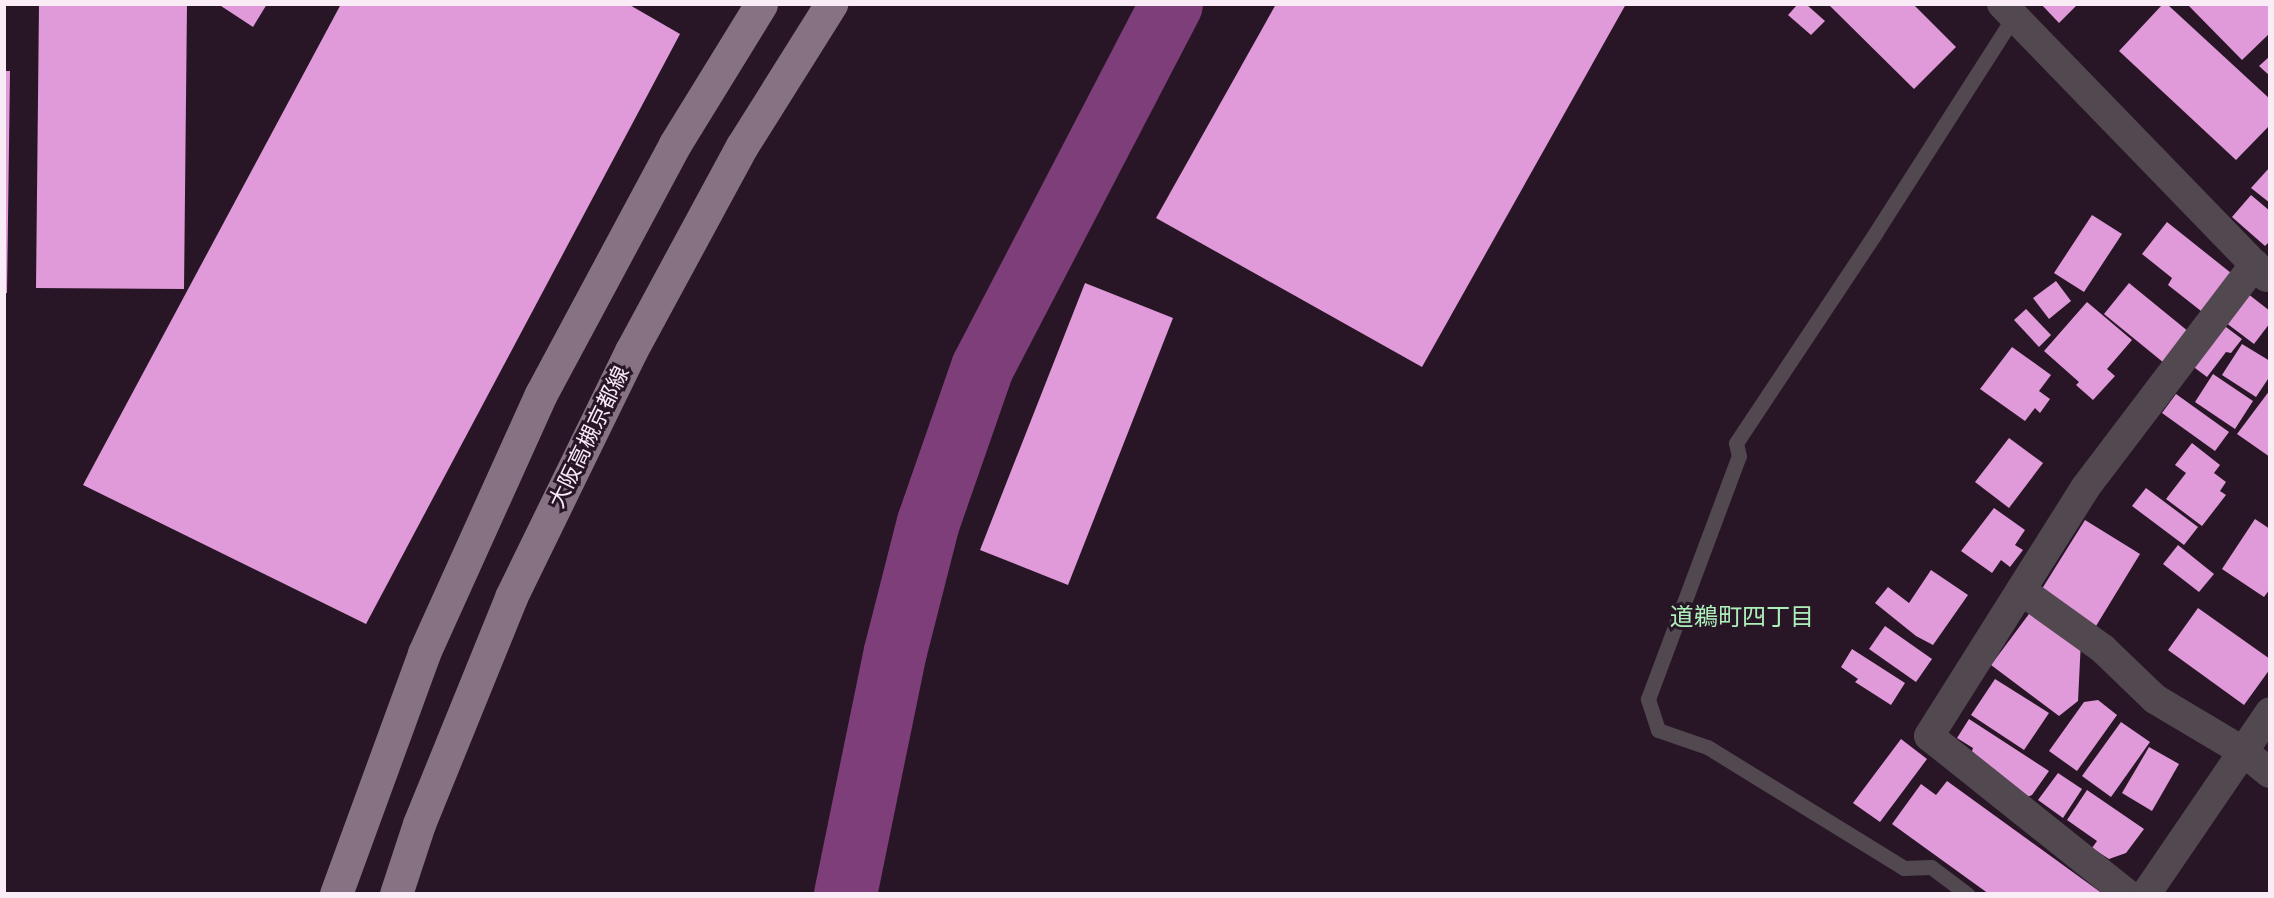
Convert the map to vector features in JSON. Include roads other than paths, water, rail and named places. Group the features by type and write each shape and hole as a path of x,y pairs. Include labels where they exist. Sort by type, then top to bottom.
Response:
{"main road":[{"path":"336,894 424,653 541,394 675,144 761,4"},
{"name":"大阪高槻京都線","path":"396,894 419,824 511,597 631,351 742,146 831,4"}],"street":[{"path":"2008,10 2262,272 2085,488 1929,736 2127,894"},
{"path":"2021,590 2103,649 2154,699 2244,752 2270,772"},
{"path":"2146,894 2270,712"}],"lane":[{"path":"1967,894 1931,867 1904,868 1707,747 1658,730 1648,699 1739,456 1736,443 1876,232 2008,10"}],"waterway":[{"path":"819,894 908,502 965,356 1147,4"},
{"path":"845,894 895,651 928,522 982,367 1171,4"}],"district":[{"name":"道鵜町四丁目","path":"1742,617"}]}
